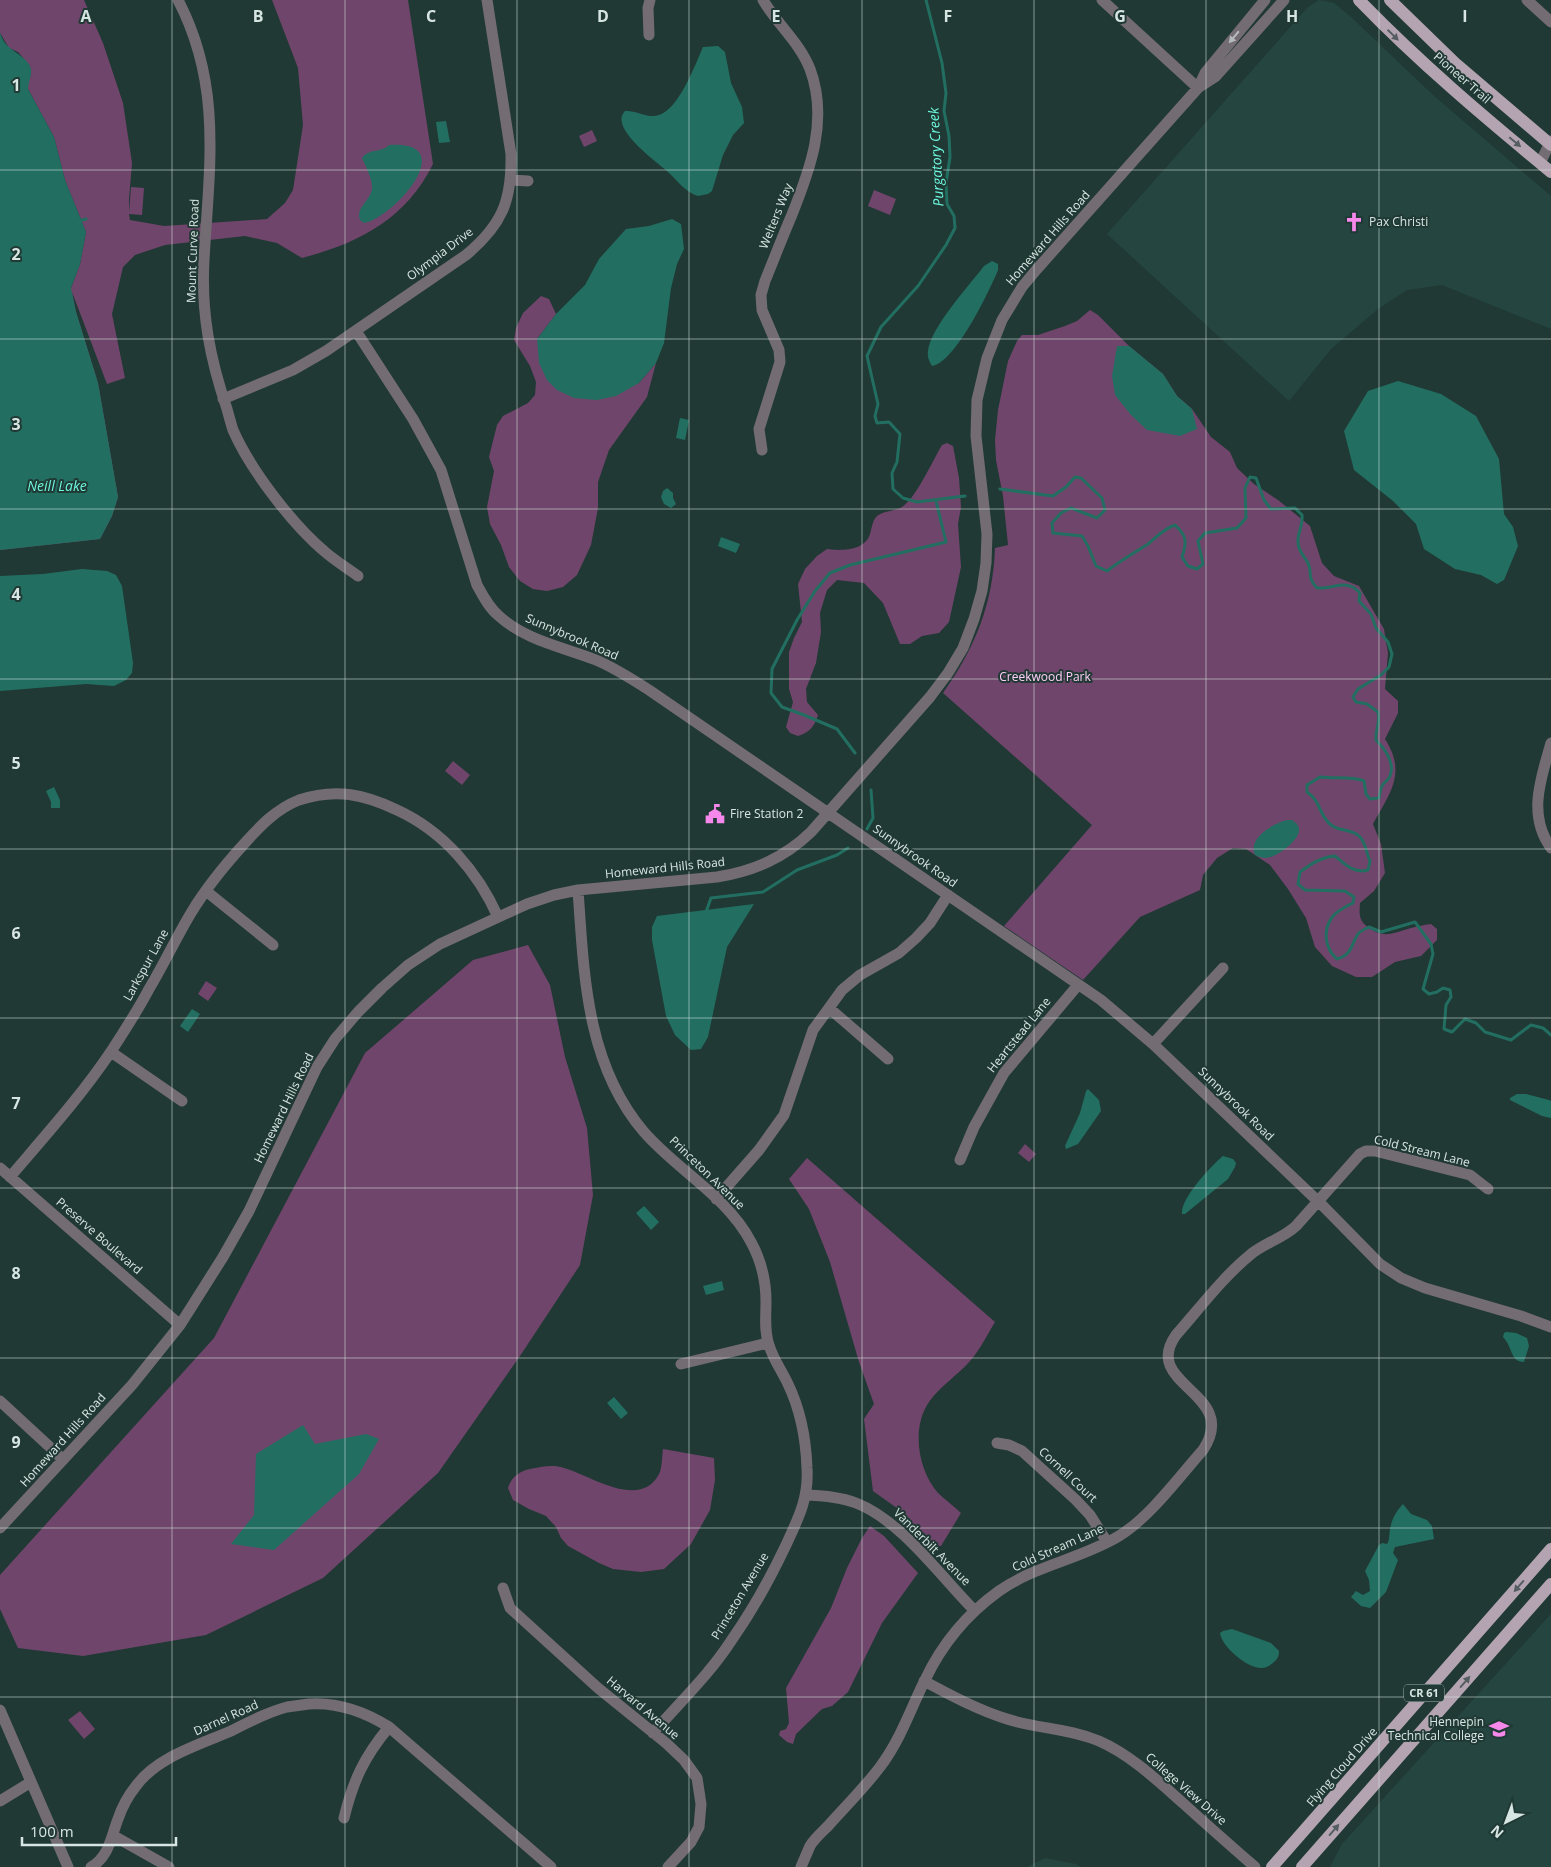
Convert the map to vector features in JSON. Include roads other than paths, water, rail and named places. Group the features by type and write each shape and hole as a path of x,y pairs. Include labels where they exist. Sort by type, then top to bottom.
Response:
{"main road":[{"name":"Pioneer Trail","path":"1359,0 1392,34 1446,84 1551,172"},
{"name":"Pioneer Trail","path":"1390,0 1455,62 1550,143"},
{"name":"Flying Cloud Drive","path":"1272,1867 1551,1549"},
{"name":"CR 61","path":"1302,1867 1551,1584"}],"street":[{"name":"Mount Curve Road","path":"178,0 199,52 207,88 211,122 203,300 207,339 223,399 234,430 250,460 296,525 324,552 358,576"},
{"name":"Olympia Drive","path":"223,399 293,370 326,352 458,261 480,243 494,228 503,211 509,193 511,154 487,0"},
{"path":"649,35 648,8 650,0"},
{"name":"Welters Way","path":"762,450 759,429 778,375 780,362 779,350 762,310 761,295 765,280 813,159 818,113 816,90 810,69 799,49 763,0"},
{"path":"1102,0 1198,88"},
{"name":"Homeward Hills Road","path":"1198,88 1205,73 1265,0"},
{"name":"Homeward Hills Road","path":"0,1528 132,1385 180,1325 250,1211 317,1067 335,1039 358,1012 408,965 440,944 527,904 554,895 578,890 716,878 739,874 760,867 781,856 799,843 930,697 948,673 962,648 974,620 982,591 986,563 987,534 976,436 977,400 987,358 1002,320 1022,288 1037,269 1198,88 1215,77 1284,0"},
{"path":"1527,0 1551,22"},
{"path":"1540,163 1550,143"},
{"path":"511,180 528,181"},
{"name":"Sunnybrook Road","path":"356,331 414,419 441,470 477,585 486,601 498,616 530,636 596,660 624,673 1120,1014 1319,1201 1380,1264 1401,1278 1424,1288 1521,1316 1551,1327"},
{"path":"1551,743 1538,786 1536,802 1542,832 1551,848"},
{"name":"Larkspur Lane","path":"10,1177 46,1135 110,1052 149,990 192,912 219,873 262,824 278,811 297,801 317,795 336,793 358,794 402,812 424,825 446,843 480,884 498,917"},
{"name":"Princeton Avenue","path":"578,890 588,1000 592,1028 600,1056 612,1083 644,1132 716,1199 738,1222 751,1241 765,1280 765,1320 768,1344 797,1406 807,1467 807,1495 769,1579 730,1642 709,1670 652,1733"},
{"path":"206,891 273,945"},
{"path":"716,1199 759,1150 784,1115 813,1030 842,990 860,975 899,952 916,938 948,895"},
{"path":"1153,1044 1223,968"},
{"name":"Heartstead Lane","path":"960,1160 974,1127 1004,1073 1078,985"},
{"path":"829,1008 888,1059"},
{"path":"110,1052 182,1101"},
{"name":"Cold Stream Lane","path":"801,1867 811,1845 880,1768 895,1746 907,1724 924,1681 948,1640 975,1611 1000,1591 1033,1572 1080,1555 1126,1532 1145,1515 1203,1450 1210,1440 1212,1428 1211,1417 1207,1407 1173,1373 1169,1362 1162,1356 1176,1335 1240,1263 1261,1246 1286,1234 1319,1201 1360,1154 1366,1151 1375,1151 1470,1175 1488,1189"},
{"name":"Preserve Boulevard","path":"0,1168 180,1325"},
{"path":"681,1364 768,1344"},
{"path":"0,1401 63,1460"},
{"name":"Cornell Court","path":"997,1443 1009,1445 1022,1451 1076,1500 1090,1515 1107,1542"},
{"name":"Vanderbilt Avenue","path":"807,1495 838,1498 855,1502 886,1519 900,1531 975,1611"},
{"name":"Harvard Avenue","path":"504,1588 510,1608 598,1688 684,1760 697,1778 701,1804 699,1827 692,1842 668,1867"},
{"name":"College View Drive","path":"924,1681 1007,1720 1066,1730 1101,1742 1128,1758 1153,1777 1255,1867"},
{"name":"Darnel Road","path":"91,1867 99,1863 114,1836 117,1820 126,1801 137,1784 152,1769 264,1716 286,1707 310,1704 334,1705 357,1710 389,1727 551,1867"},
{"path":"0,1710 68,1867"},
{"path":"344,1818 356,1777 367,1756 389,1727"},
{"path":"0,1801 31,1782"},
{"path":"114,1836 168,1867"}],"water":[{"name":"Neill Lake","path":"0,33 6,44 30,65 31,72 28,89 54,137 65,180 86,232 80,264 71,288 76,312 98,383 118,497 112,516 100,539 0,550"},
{"path":"718,46 725,52 731,83 742,107 744,123 733,135 723,155 712,191 698,196 685,189 636,144 623,126 622,118 625,111 655,116 666,111 680,96 686,86 703,47"},
{"path":"446,121 450,142 439,143 436,122"},
{"path":"389,145 410,147 420,154 421,166 416,180 391,208 377,218 364,223 360,220 359,215 361,208 371,193 372,184 362,158 368,153 383,149"},
{"path":"672,219 681,224 684,249 677,264 671,288 664,343 656,363 639,383 616,396 597,400 574,398 557,390 547,380 539,363 537,339 556,314 585,285 599,259 626,229 649,226"},
{"path":"992,261 998,264 998,270 970,325 951,353 941,362 932,366 928,359 928,353 936,331 951,307 984,266"},
{"path":"1117,346 1129,346 1163,374 1177,396 1192,409 1197,429 1180,436 1147,430 1131,415 1115,395 1112,376"},
{"path":"1398,381 1441,394 1476,416 1499,459 1504,514 1513,527 1518,546 1504,580 1497,584 1481,575 1455,569 1424,549 1416,524 1393,501 1354,470 1344,431 1368,391"},
{"path":"680,418 689,420 685,440 676,438"},
{"path":"667,488 673,493 676,504 671,508 664,504 661,497 663,491"},
{"path":"721,537 740,544 736,553 718,546"},
{"path":"82,569 107,571 116,575 122,586 133,663 132,673 126,680 114,686 86,684 0,691 0,576 43,574"},
{"path":"54,787 60,800 60,808 51,808 51,802 46,791"},
{"path":"1292,820 1299,828 1293,842 1284,850 1271,857 1263,858 1255,855 1255,843 1258,837 1275,824"},
{"path":"754,904 727,947 708,1037 701,1049 691,1050 675,1035 666,1016 652,940 652,927 657,916"},
{"path":"192,1009 200,1014 188,1032 180,1026"},
{"path":"1088,1089 1099,1100 1101,1111 1078,1144 1066,1149 1065,1146 1080,1113"},
{"path":"1517,1094 1526,1094 1551,1101 1551,1118 1542,1116 1510,1100 1510,1098"},
{"path":"1223,1156 1233,1159 1236,1163 1228,1179 1185,1214 1182,1214 1186,1200 1191,1192 1211,1167"},
{"path":"644,1206 659,1222 651,1230 636,1213"},
{"path":"722,1281 724,1290 706,1295 703,1286"},
{"path":"1506,1332 1516,1333 1527,1338 1529,1346 1524,1362 1516,1360 1514,1357 1503,1337"},
{"path":"614,1397 628,1413 621,1419 607,1403"},
{"path":"303,1425 315,1444 366,1434 379,1439 359,1474 274,1550 231,1544 254,1515 256,1454"},
{"path":"1403,1504 1411,1514 1427,1520 1432,1526 1434,1539 1395,1547 1393,1553 1398,1560 1386,1592 1370,1608 1361,1606 1351,1597 1356,1591 1363,1595 1370,1591 1369,1580 1365,1571 1379,1545 1382,1543 1387,1544 1393,1519"},
{"path":"1232,1629 1271,1643 1279,1651 1278,1658 1263,1668 1255,1667 1242,1661 1225,1644 1220,1633"}],"waterway":[{"name":"Purgatory Creek","path":"926,0 942,63 946,93 944,111 949,136 950,157 946,183 947,204 954,216 955,228 946,245 918,286 881,327 867,356 878,404 875,416 877,423 889,422 900,434 897,462 892,473 893,489 903,498 917,502 965,496"},
{"path":"79,221 86,219"},
{"name":"Purgatory Creek","path":"1000,489 1053,496 1066,487 1075,477 1081,478 1102,498 1105,510 1097,518 1071,508 1061,513 1052,523 1053,533 1082,536 1096,566 1107,571 1175,525 1185,540 1182,557 1188,566 1197,569 1203,564 1198,541 1205,533 1237,528 1246,518 1245,488 1250,477 1256,478 1264,500 1271,509 1295,508 1302,515 1298,545 1308,563 1314,584 1317,588 1345,585 1360,593 1359,601 1371,614 1376,628 1388,642 1392,654 1389,667 1381,675 1358,689 1353,697 1356,702 1367,704 1378,712 1379,720 1376,740 1386,752 1391,766 1390,776 1381,787 1379,798 1370,799 1366,794 1364,781 1359,779 1320,777 1307,785 1307,792 1317,802 1324,817 1330,824 1361,838 1365,844 1370,861 1368,870 1358,871 1350,868 1335,856 1316,861 1300,872 1298,884 1305,890 1345,891 1354,897 1353,903 1337,912 1327,927 1326,939 1330,950 1337,959 1346,955 1358,934 1369,927 1381,932 1415,922 1431,944 1433,954 1423,989 1429,994 1443,988 1450,990 1451,997 1446,1005 1444,1029 1452,1032 1465,1019 1476,1023 1485,1032 1511,1040 1531,1025 1543,1028 1551,1035"},
{"path":"855,753 837,729 782,707 771,693 772,669 797,620 815,591 830,573 850,565 946,542 936,501"},
{"path":"867,829 873,818 871,790"},
{"path":"706,912 711,898 763,892 797,870 837,855 848,848"}],"place":[{"name":"Pax Christi","path":"1354,222"},
{"name":"Fire Station 2","path":"715,814"},
{"name":"Hennepin Technical College","path":"1499,1729"}],"park label":[{"name":"Creekwood Park","path":"1045,677"}]}
